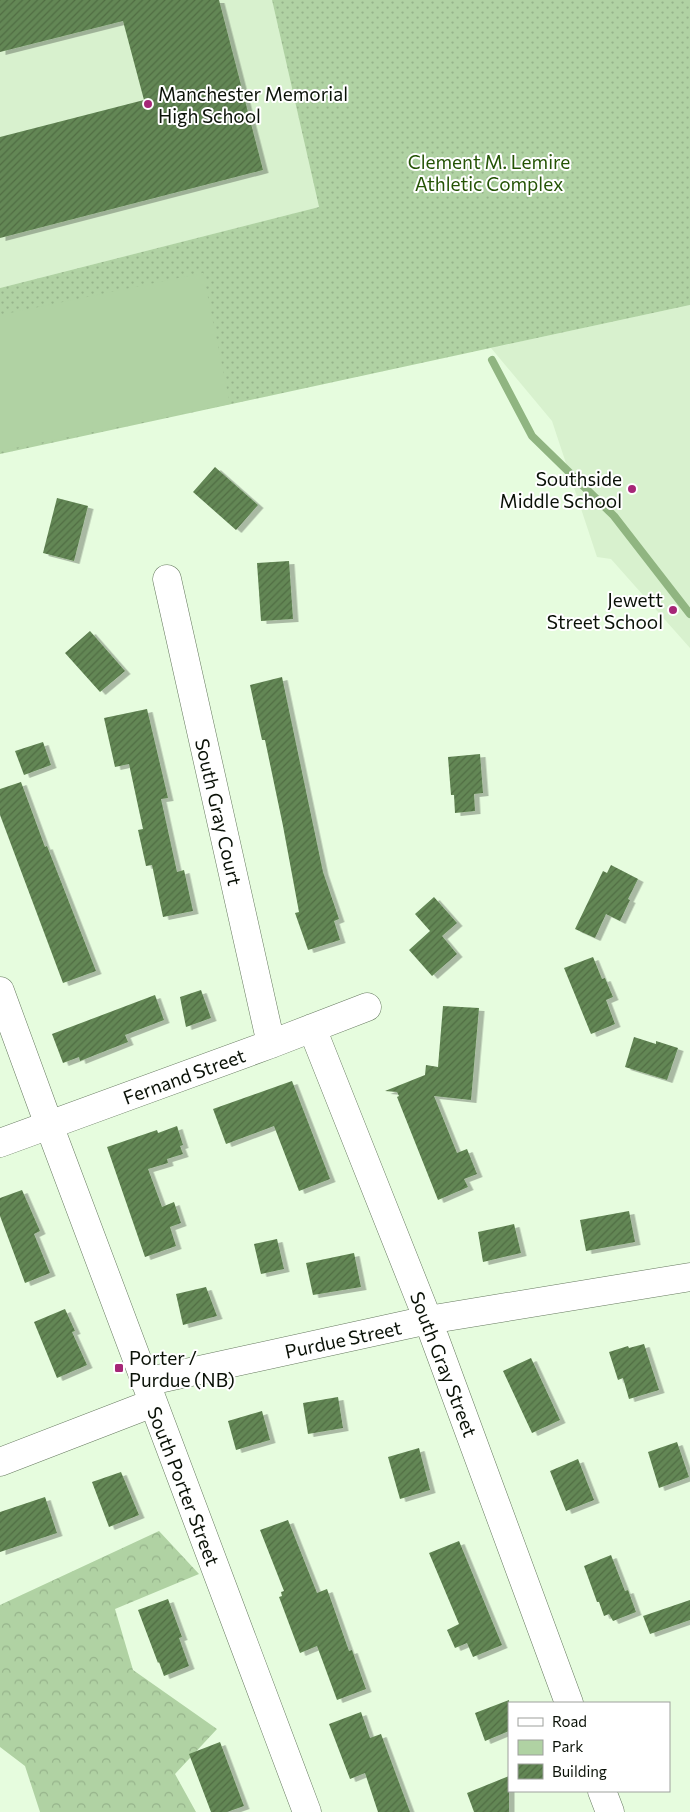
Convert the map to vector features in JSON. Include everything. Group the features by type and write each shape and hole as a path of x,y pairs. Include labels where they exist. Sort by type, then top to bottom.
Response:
{"street":[{"name":"South Gray Court","path":"167,579 271,1044"},
{"name":"South Porter Street","path":"0,991 307,1812"},
{"name":"Fernand Street","path":"0,1143 367,1007"},
{"name":"South Gray Street","path":"312,1028 428,1320 569,1702"},
{"name":"Purdue Street","path":"0,1462 149,1393 428,1320 690,1279"},
{"path":"602,1792 610,1812"}],"shaded area":[{"name":"Manchester Memorial High School","path":"0,0 272,0 319,207 0,288"},
{"name":"Southside Middle School","path":"690,305 690,648 611,559 597,557 552,421 491,348"}],"green space":[{"name":"Clement M. Lemire Athletic Complex","path":"272,0 690,0 690,305 0,454 0,288 319,207"},
{"path":"203,273 230,404 0,451 0,315"},
{"path":"159,1531 199,1574 115,1609 133,1670 217,1729 175,1774 196,1812 40,1812 25,1766 0,1747 0,1605"}],"building":[{"path":"0,0 219,0 263,170 0,238 0,137 144,100 123,21 0,52"},
{"path":"215,467 258,505 236,530 193,492"},
{"path":"57,498 88,506 74,561 43,553"},
{"path":"289,561 293,619 261,621 257,563"},
{"path":"90,631 125,671 100,692 65,653"},
{"path":"282,677 323,872 339,919 334,921 340,940 308,950 295,913 299,912 283,826 265,740 262,740 250,685"},
{"path":"147,709 168,798 161,799 177,872 184,870 193,911 163,917 152,865 146,866 138,830 143,829 129,764 115,767 104,718"},
{"path":"43,742 51,765 24,775 15,751"},
{"path":"480,754 483,793 474,794 475,811 455,813 454,795 451,795 448,757"},
{"path":"21,782 45,847 47,846 96,971 63,983 0,815 0,789"},
{"path":"611,865 638,879 620,921 606,914 595,938 575,929 603,871 607,873"},
{"path":"434,897 457,923 442,936 457,954 432,976 409,950 430,931 415,914"},
{"path":"593,957 602,979 605,978 613,997 606,1000 615,1024 591,1034 564,968"},
{"path":"201,990 211,1018 186,1027 180,997"},
{"path":"155,995 164,1020 125,1035 128,1042 80,1061 79,1057 63,1063 52,1034"},
{"path":"443,1006 479,1008 471,1100 434,1096 457,1153 467,1149 477,1174 464,1179 468,1187 438,1200 397,1097 399,1096 397,1092 385,1091 425,1075 426,1065 438,1067"},
{"path":"634,1037 678,1048 667,1080 625,1067"},
{"path":"292,1081 330,1179 299,1191 274,1126 226,1144 213,1109"},
{"path":"177,1126 183,1145 180,1146 183,1154 167,1159 168,1163 148,1169 162,1207 174,1202 181,1223 170,1227 176,1246 145,1257 107,1147 157,1130 158,1133"},
{"path":"22,1190 40,1231 34,1234 50,1273 25,1283 0,1216 0,1198"},
{"path":"629,1211 635,1242 586,1251 580,1220"},
{"path":"514,1224 521,1253 483,1262 478,1232"},
{"path":"277,1239 284,1269 261,1274 254,1244"},
{"path":"354,1253 361,1287 313,1295 306,1263"},
{"path":"206,1287 217,1316 183,1325 176,1294"},
{"path":"65,1309 75,1331 72,1332 87,1365 57,1378 34,1322"},
{"path":"644,1344 659,1390 629,1399 623,1378 618,1380 609,1352 628,1346 629,1348"},
{"path":"531,1358 560,1420 532,1433 503,1371"},
{"path":"338,1397 343,1428 308,1434 303,1403"},
{"path":"262,1411 270,1440 236,1450 228,1421"},
{"path":"677,1442 689,1477 659,1488 648,1452"},
{"path":"419,1448 430,1490 400,1499 388,1457"},
{"path":"578,1459 594,1500 566,1511 550,1471"},
{"path":"121,1472 139,1515 109,1527 92,1482"},
{"path":"45,1497 57,1533 0,1552 0,1512"},
{"path":"288,1520 317,1593 327,1589 349,1651 352,1650 366,1689 337,1700 317,1646 300,1653 279,1597 282,1596 281,1592 284,1591 260,1530"},
{"path":"459,1541 502,1645 473,1657 467,1643 455,1648 447,1630 459,1624 429,1553"},
{"path":"611,1555 625,1591 628,1590 636,1612 613,1621 609,1614 604,1616 584,1566"},
{"path":"168,1599 182,1637 179,1638 189,1666 164,1676 138,1610"},
{"path":"690,1600 690,1620 650,1634 643,1616"},
{"path":"509,1700 508,1731 485,1741 475,1713"},
{"path":"361,1712 370,1738 381,1734 410,1812 378,1812 365,1773 350,1779 329,1724"},
{"path":"220,1742 244,1806 227,1812 211,1812 189,1754"},
{"path":"508,1776 509,1812 474,1812 467,1793"}],"waterway":[{"path":"492,360 532,436 614,516 690,614"}],"place":[{"name":"Manchester Memorial High School","path":"148,104"},
{"name":"Southside Middle School","path":"632,489"},
{"name":"Jewett Street School","path":"673,610"},
{"name":"Porter / Purdue (NB)","path":"119,1368"}]}
